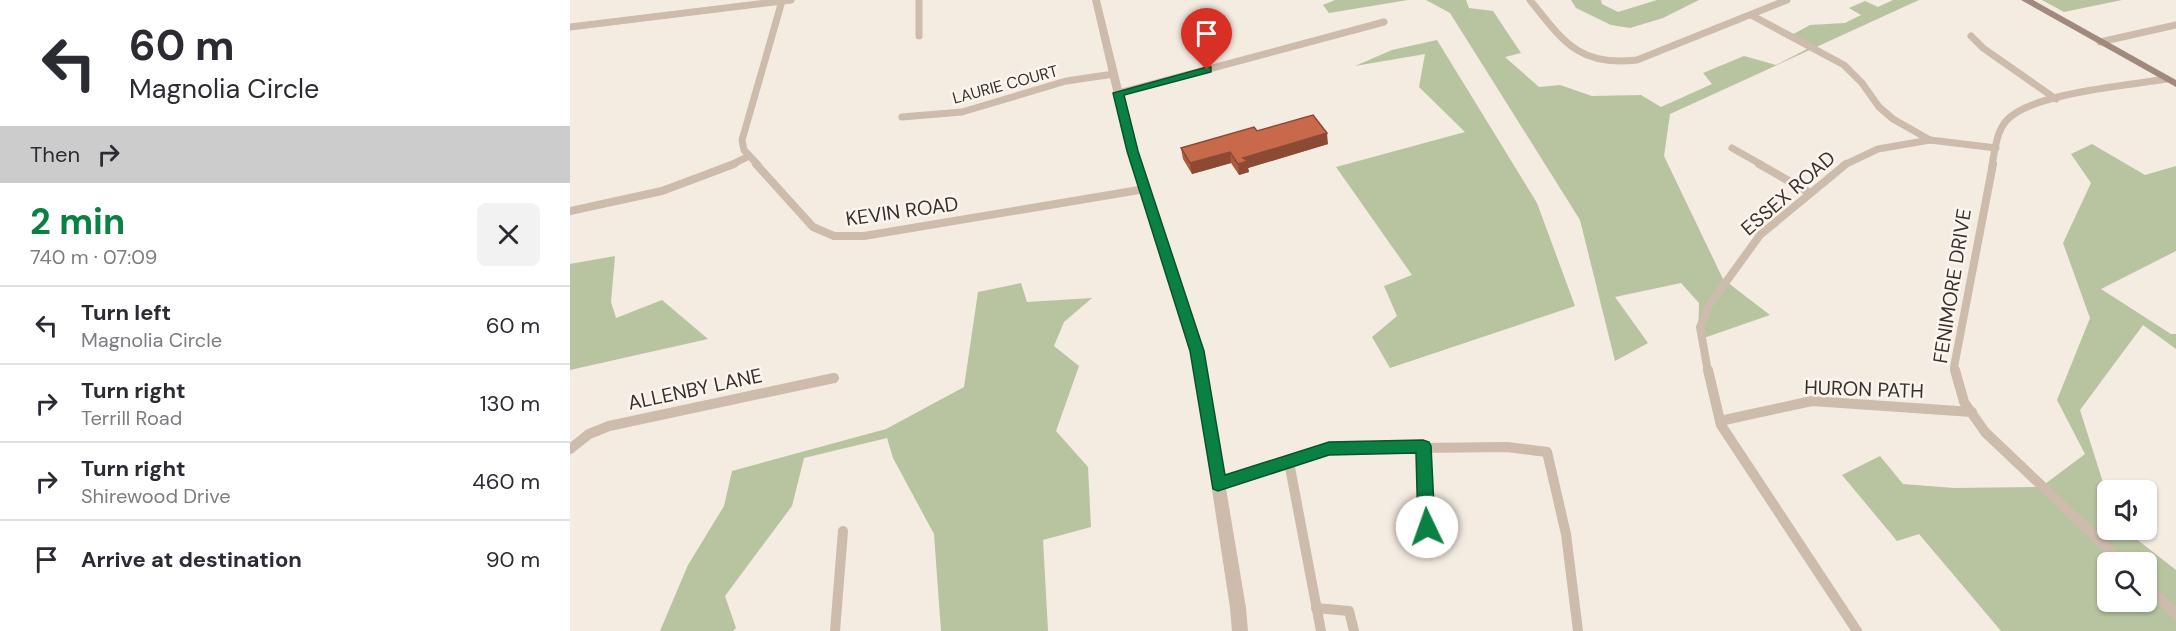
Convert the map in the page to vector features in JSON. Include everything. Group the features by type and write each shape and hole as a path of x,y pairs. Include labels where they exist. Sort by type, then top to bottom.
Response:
{"main road":[{"path":"2026,0 2171,82"}],"street":[{"path":"729,8 732,0"},
{"path":"919,36 920,0"},
{"path":"1096,0 1132,151 1197,351 1240,631"},
{"path":"1530,0 1571,49 1590,58 1609,62 1637,60 1788,0"},
{"path":"570,27 787,1 742,140 744,150 749,156 697,181 658,194 570,211"},
{"path":"1751,15 1844,65 1862,83 1879,107 1893,119 1930,140"},
{"path":"1119,93 1384,22"},
{"path":"2100,42 2176,25"},
{"path":"1971,36 1983,48 2056,99"},
{"name":"LAURIE COURT","path":"902,117 962,112 1066,81 1114,74"},
{"name":"FENIMORE DRIVE","path":"2111,552 1985,432 1964,402 1954,367 1998,135 2008,119 2026,107 2056,99 2171,82"},
{"name":"ESSEX ROAD","path":"1857,631 1720,421 1700,327 1710,304 1760,235 1850,161 1878,149 1930,140 1996,148"},
{"path":"1732,148 1810,193"},
{"name":"KEVIN ROAD","path":"749,156 813,227 841,237 872,235 1144,189"},
{"name":"ALLENBY LANE","path":"570,449 589,434 609,426 834,378"},
{"name":"HURON PATH","path":"1720,421 1812,401 1971,412"},
{"path":"1218,484 1329,449 1423,446 1507,447 1547,452 1566,534 1578,631"},
{"path":"1423,446 1428,547"},
{"path":"1289,462 1321,631"},
{"path":"835,631 843,531"},
{"path":"2157,596 2176,614"},
{"path":"1316,608 1349,611 1354,631"}],"green space":[{"path":"1335,0 1408,0 1329,13 1323,5"},
{"path":"1426,0 1466,0 1469,8 1493,11 1521,53 1505,57 1539,87 1560,85 1592,96 1641,95 1661,107 1712,84 1703,73 1744,56 1776,65 1809,48 1788,37 1810,25 1845,23 1861,15 1849,8 1865,1 1878,7 1893,0 1919,0 1670,114 1664,156 1723,279 1770,315 1698,340 1699,303 1681,283 1615,297 1648,343 1615,361 1580,220 1450,13"},
{"path":"1571,0 1601,0 1602,4 1618,12 1657,0 1699,0 1663,18 1630,28 1611,25 1576,8"},
{"path":"2042,0 2122,0 2064,12"},
{"path":"1437,40 1537,203 1575,306 1390,368 1372,337 1397,316 1384,286 1412,275 1336,167 1465,132 1419,87 1425,54 1355,66 1392,50"},
{"path":"2092,144 2145,175 2176,166 2176,251 2101,289 2171,334 2176,334 2176,349 2143,325 2080,410 2102,480 2097,480 2097,540 2138,540 2153,552 2097,552 2097,612 2157,612 2157,555 2176,570 2176,631 2001,631 1919,534 1897,541 1842,475 1880,456 1903,484 1954,488 2041,487 2085,454 2057,400 2090,318 2063,243 2091,183 2071,154"},
{"path":"615,256 611,302 616,318 662,300 708,339 570,370 570,264"},
{"path":"1021,283 1027,302 1092,298 1064,322 1054,346 1079,366 1056,431 1088,467 1091,527 1043,540 1048,631 941,631 934,534 893,458 887,438 804,458 792,506 725,596 736,628 733,631 660,631 688,565 724,506 732,471 886,429 964,387 978,292"}],"building":[{"path":"1313,115 1327,133 1243,158 1248,161 1238,164 1230,152 1190,163 1181,148 1254,127 1257,131"}],"route":[{"path":"1207,70 1119,93 1132,151 1197,351 1218,484 1329,449 1423,446 1427,527"}]}
